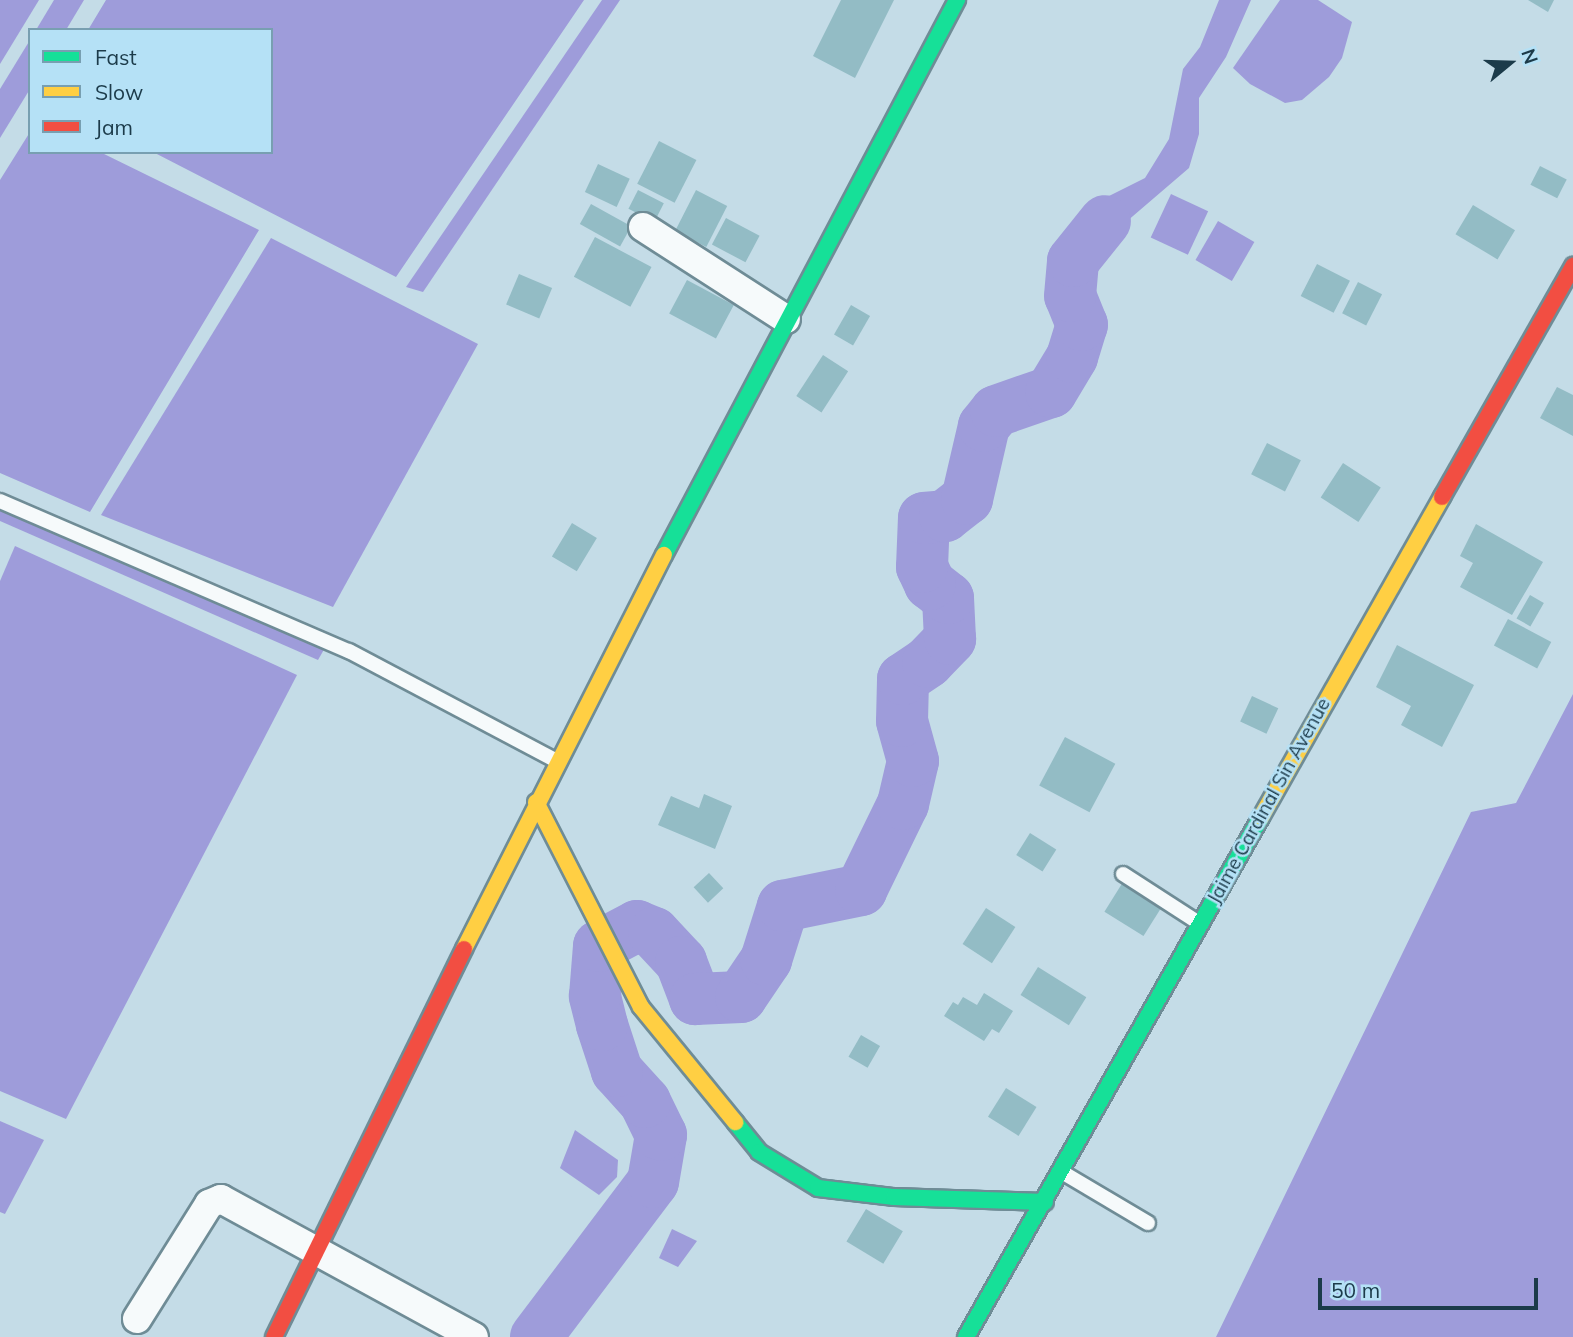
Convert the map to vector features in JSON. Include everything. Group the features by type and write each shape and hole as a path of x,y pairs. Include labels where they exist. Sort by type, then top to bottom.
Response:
{"street":[{"path":"274,1337 556,760 786,319 957,0"},
{"path":"643,227 786,319"},
{"name":"Jaime Cardinal Sin Avenue","path":"967,1337 1573,266"},
{"path":"536,803 641,1007 759,1153 818,1188 894,1197 1045,1202"},
{"path":"137,1319 214,1200 235,1206 315,1254 474,1337"}],"lane":[{"path":"0,501 349,651 556,760"},
{"path":"1122,873 1200,924"},
{"path":"1062,1172 1148,1223"}],"water":[{"path":"0,0 39,0 0,64"},
{"path":"54,0 84,0 67,28 37,28"},
{"path":"106,0 584,0 396,277 157,154 273,154 273,28 89,28"},
{"path":"602,0 620,0 423,292 406,287"},
{"path":"1219,0 1251,0 1226,57 1199,98 1199,134 1189,168 1091,252 1071,281 1066,314 1058,279 1062,249 1088,224 1103,199 1145,178 1169,139 1183,69 1200,47"},
{"path":"1280,0 1318,0 1352,22 1342,58 1329,77 1302,100 1285,103 1250,84 1233,68"},
{"path":"28,43 28,92 0,138 0,89"},
{"path":"28,135 28,154 104,154 259,230 90,512 0,473 0,180"},
{"path":"1171,194 1208,211 1188,255 1151,238"},
{"path":"1218,221 1254,242 1232,281 1196,260"},
{"path":"271,238 478,344 333,607 101,515"},
{"path":"0,508 326,646 318,660 0,521"},
{"path":"15,546 297,675 66,1119 0,1091 0,581"},
{"path":"1573,694 1573,1337 1216,1337 1471,812 1516,803"},
{"path":"0,1121 44,1140 5,1214 0,1212"},
{"path":"575,1130 618,1160 617,1177 599,1195 560,1168"},
{"path":"672,1229 697,1241 678,1267 659,1258"}],"building":[{"path":"841,0 894,0 855,78 813,56"},
{"path":"1528,0 1554,0 1548,12"},
{"path":"659,141 696,160 675,203 637,184"},
{"path":"598,164 630,179 617,207 585,192"},
{"path":"1540,166 1567,180 1557,198 1530,185"},
{"path":"638,190 664,203 654,222 628,209"},
{"path":"696,190 727,206 706,247 675,231"},
{"path":"591,204 631,226 620,246 580,224"},
{"path":"1473,205 1515,230 1497,259 1455,234"},
{"path":"726,218 760,236 745,262 712,244"},
{"path":"595,237 652,267 630,307 574,277"},
{"path":"1317,264 1350,281 1334,313 1301,296"},
{"path":"519,274 552,288 539,318 506,304"},
{"path":"687,280 734,305 716,338 669,314"},
{"path":"1358,282 1382,294 1366,325 1342,313"},
{"path":"851,305 870,316 853,345 834,334"},
{"path":"823,355 848,371 821,412 796,396"},
{"path":"1557,387 1573,395 1573,436 1540,418"},
{"path":"1267,443 1301,460 1285,491 1251,474"},
{"path":"1343,463 1381,488 1358,522 1321,497"},
{"path":"572,523 597,538 577,571 552,556"},
{"path":"1476,524 1543,562 1512,615 1460,587 1473,563 1460,556"},
{"path":"1530,595 1544,603 1530,626 1516,618"},
{"path":"1508,619 1551,642 1537,668 1494,645"},
{"path":"1397,645 1474,685 1442,747 1401,725 1411,706 1376,687"},
{"path":"1252,696 1278,708 1266,734 1240,721"},
{"path":"1065,737 1115,764 1090,812 1039,786"},
{"path":"704,794 732,806 715,849 658,825 671,796 699,808"},
{"path":"1030,833 1056,849 1043,871 1016,855"},
{"path":"709,873 723,888 708,903 694,887"},
{"path":"1123,882 1162,906 1143,936 1104,912"},
{"path":"986,908 1015,927 992,963 963,944"},
{"path":"1038,967 1086,997 1069,1025 1021,995"},
{"path":"984,993 1013,1011 999,1033 992,1029 984,1041 944,1016 953,1002 958,1005 963,997 977,1005"},
{"path":"861,1035 880,1046 868,1068 848,1057"},
{"path":"1006,1088 1037,1107 1019,1136 988,1117"},
{"path":"866,1209 903,1231 883,1264 846,1242"}],"waterway":[{"path":"536,1337 653,1182 661,1135 645,1102 617,1071 595,996 599,946 637,926 654,933 681,962 695,999 741,997 766,960 783,906 861,890 903,804 913,761 902,721 903,679 928,662 950,639 948,598 930,584 922,567 924,518 945,516 967,499 984,426 996,411 1051,392 1072,357 1082,325 1070,296 1073,261 1105,221"}],"traffic: fast":[{"path":"664,555 957,0"},
{"path":"966,1337 1261,817"},
{"path":"735,1122 759,1152 818,1188 894,1197 1045,1202"}],"traffic: slow":[{"path":"1261,817 1442,497"},
{"path":"464,949 664,555"},
{"path":"536,802 641,1007 735,1122"}],"traffic: jam":[{"path":"1442,497 1573,266"},
{"path":"274,1337 464,949"}]}
